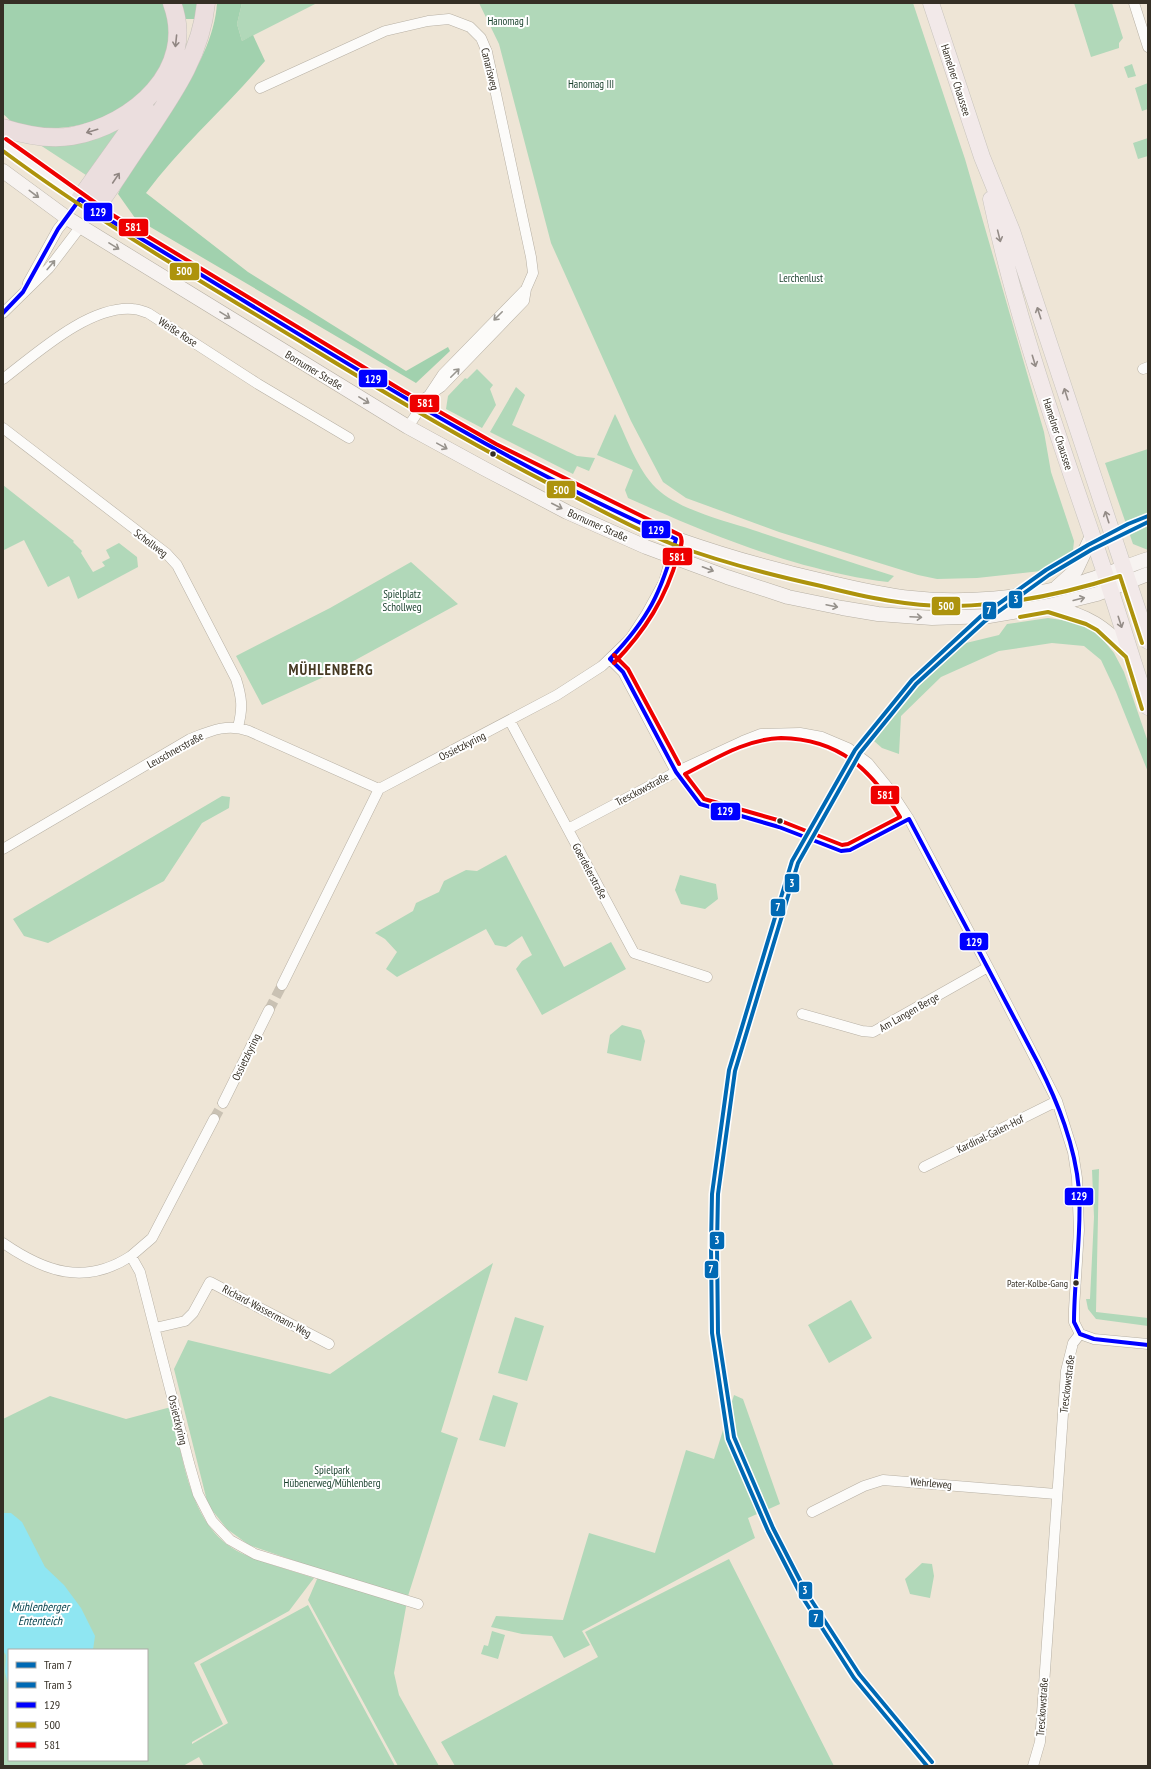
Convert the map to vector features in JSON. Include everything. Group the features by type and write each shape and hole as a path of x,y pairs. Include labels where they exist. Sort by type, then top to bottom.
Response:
{"highway":[{"path":"87,205 91,186 165,78 174,58 177,40 176,17 172,3"},
{"path":"87,205 183,76 198,42 203,26 206,3"},
{"path":"3,128 36,136 54,138 92,131 127,116 144,102 165,78"}],"main road":[{"name":"Hamelner Chaussee","path":"931,3 982,157 1012,231 1148,636"},
{"name":"Bornumer Straße","path":"3,144 87,205 423,403 500,452 567,487 676,539 734,559 860,590 912,599 954,600 1055,589 1148,559"},
{"name":"Hamelner Chaussee","path":"982,157 999,236 1023,325 1058,438 1105,574 1148,707"},
{"name":"Bornumer Straße","path":"3,171 67,218 408,427 567,512 646,547 727,577 788,597 878,614 956,618 988,616 1048,606 1110,590 1148,574"},
{"path":"67,218 87,205"},
{"path":"81,226 87,205"},
{"path":"1055,589 1067,580 1076,570 1092,536"},
{"path":"1048,606 1074,613 1094,622 1115,638 1131,654"}],"street":[{"path":"1134,3 1148,47"},
{"name":"Canarisweg","path":"260,88 385,31 428,21 449,19 470,27 481,38 487,52 531,257 533,273 526,289 442,374 408,427"},
{"path":"23,292 58,229 67,218"},
{"path":"3,313 49,268 81,226"},
{"name":"Weiße Rose","path":"3,379 50,343 94,317 112,310 134,308 148,313 258,384 349,438"},
{"name":"Schollweg","path":"3,428 166,553 177,565 236,679 242,697 238,727"},
{"name":"Ossietzkyring","path":"379,789 510,721 586,677 610,659 630,639 647,613 664,582 676,539"},
{"path":"610,659 623,672 676,772"},
{"name":"Goerdelerstraße","path":"510,721 634,953 707,978"},
{"name":"Leuschnerstraße","path":"3,849 190,740 213,730 227,726 238,727 379,789"},
{"name":"Tresckowstraße","path":"568,829 676,772 742,741 761,734 800,733 822,737 848,748 872,768 895,797 988,967 1057,1102 1073,1152 1077,1178 1079,1230 1074,1322 1080,1334 1073,1343 1066,1371 1056,1494 1040,1742 1033,1766"},
{"path":"282,984 379,789"},
{"name":"Am Langen Berge","path":"802,1014 862,1031 873,1032 988,967"},
{"name":"Ossietzkyring","path":"223,1103 269,1010"},
{"name":"Kardinal-Galen-Hof","path":"924,1167 1057,1102"},
{"path":"3,1243 23,1257 58,1270 78,1274 95,1273 114,1267 131,1256 152,1238 214,1119"},
{"name":"Ossietzkyring","path":"131,1256 140,1272 198,1494 212,1521 221,1532 230,1540 255,1554 418,1604"},
{"name":"Richard-Wassermann-Weg","path":"155,1328 185,1321 193,1314 210,1282 329,1344"},
{"path":"1080,1334 1094,1339 1147,1345"},
{"name":"Wehrleweg","path":"812,1512 864,1486 883,1480 1056,1494"}],"green space":[{"path":"3,3 163,3 169,24 168,47 161,68 149,86 132,101 113,113 92,122 70,127 48,128 27,127 15,124 3,114"},
{"path":"178,3 200,3 194,19 182,19"},
{"path":"217,3 242,3 237,24 242,41 253,35 265,61 189,142 146,193 248,272 406,371 448,347 450,351 416,383 135,218 118,194 130,172 176,102 204,53 213,28"},
{"path":"242,3 317,3 242,41 237,24"},
{"name":"Lerchenlust","path":"479,3 913,3 965,159 1044,432 1051,472 1074,541 1073,551 1041,571 977,578 937,579 918,575 779,532 686,498 663,482 631,421 551,243 499,44"},
{"path":"1074,3 1112,3 1123,38 1119,43 1119,48 1091,57"},
{"path":"1132,64 1136,76 1128,78 1124,67"},
{"path":"1148,83 1148,109 1142,111 1135,88"},
{"path":"125,123 89,177 34,141"},
{"path":"1148,138 1148,156 1138,159 1133,143"},
{"path":"477,369 493,385 490,389 496,405 482,428 446,409 448,396 465,378 467,379"},
{"path":"516,387 525,395 512,425 577,456 595,458 589,471 577,466 573,474 490,432"},
{"path":"615,414 643,472 656,488 666,496 702,514 894,576 888,582 877,581 804,565 715,535 628,498 625,490 633,470 597,455"},
{"path":"1148,449 1148,550 1133,544 1105,463"},
{"path":"3,485 74,541 73,542 82,551 81,553 93,572 105,566 102,562 110,558 106,550 119,543 137,557 138,567 78,599 69,576 48,587 24,540 4,550 3,548"},
{"name":"Spielplatz Schollweg","path":"411,562 458,604 328,675 262,705 236,656 330,608"},
{"path":"1048,618 1075,622 1089,628 1100,636 1114,653 1124,672 1148,742 1148,772 1116,692 1101,660 1084,646 1052,643 999,651 941,677 901,716 899,754 882,748 874,741 919,686 966,643 999,635 1007,624"},
{"path":"222,796 230,797 229,808 202,823 164,881 48,943 24,936 13,919"},
{"path":"506,855 564,967 611,942 626,969 542,1015 516,969 522,961 532,955 522,936 506,947 495,945 486,929 397,977 386,969 397,952 385,939 375,933 413,911 416,903 439,892 444,881 466,870 477,871"},
{"path":"680,875 716,884 718,899 705,909 681,904 675,890"},
{"path":"622,1025 641,1030 645,1041 641,1061 607,1053 610,1035"},
{"path":"1099,1169 1096,1312 1148,1318 1148,1326 1096,1319 1088,1309 1086,1299 1090,1299 1094,1217 1092,1170"},
{"name":"Spielpark Hübenerweg/Mühlenberg","path":"493,1263 441,1432 458,1438 408,1596 394,1673 399,1695 439,1766 398,1766 308,1600 321,1570 249,1545 227,1529 208,1505 174,1369 188,1340 330,1374"},
{"path":"851,1300 872,1338 829,1363 808,1325"},
{"path":"515,1317 544,1326 527,1381 498,1373"},
{"path":"493,1395 518,1403 505,1447 479,1440"},
{"path":"734,1395 743,1399 780,1504 748,1518 755,1538 582,1631 590,1645 564,1658 552,1636 522,1634 491,1627 496,1616 563,1620 589,1533 655,1553 686,1450 714,1459"},
{"path":"50,1396 126,1419 171,1407 191,1489 199,1509 210,1527 224,1542 241,1553 268,1564 314,1578 289,1611 194,1663 223,1724 192,1742 192,1744 228,1723 200,1664 308,1605 395,1766 204,1766 199,1757 183,1766 3,1766 3,1419"},
{"path":"729,1559 834,1766 455,1766 441,1742 598,1657 585,1632"},
{"path":"922,1563 932,1564 934,1576 930,1598 910,1594 905,1579"},
{"path":"492,1631 505,1635 498,1659 481,1654 484,1645 488,1646"}],"water":[{"name":"Mühlenberger Ententeich","path":"3,1513 11,1513 22,1522 45,1567 64,1585 81,1608 95,1636 93,1649 8,1649 8,1684 5,1672 6,1655 3,1651"}],"tunnel":[{"path":"269,1010 282,985"},
{"path":"214,1119 223,1103"}],"tram line":[{"name":"7","path":"927,1766 854,1678 801,1595 768,1531 728,1439 712,1333 711,1246 712,1194 729,1070 792,861 855,750 912,680 980,617 1046,570 1088,545 1128,524 1148,516"},
{"name":"3","path":"932,1762 859,1674 806,1592 773,1528 734,1437 718,1333 717,1246 718,1194 735,1071 798,863 860,753 916,684 984,622 1049,575 1091,550 1148,522"}],"transit line":[{"name":"581","path":"6,139 111,214 403,391 496,444 680,535 682,540 681,548 661,600 645,626 614,663"},
{"name":"500","path":"3,151 115,228 373,385 508,462 660,539 708,557 765,573 871,597 922,605 956,606 1019,601 1060,593 1120,576 1142,643"},
{"name":"129","path":"3,313 23,292 58,229 80,199 108,219 458,428 529,467 676,539 665,575 652,604 635,631 610,659"},
{"name":"500","path":"1020,617 1048,612 1086,624 1097,630 1126,657 1142,709"},
{"name":"581","path":"614,655 628,669 679,764"},
{"name":"129","path":"610,659 623,672 676,772 700,804 779,827 841,851 850,850 909,819"},
{"name":"581","path":"781,738 802,740 820,744 851,760 865,771 889,800 900,817 848,844 842,845 781,821 704,799 685,774 719,756 743,746 768,739 781,738"},
{"name":"129","path":"909,819 1038,1063 1059,1109 1070,1141 1077,1173 1080,1206 1074,1322 1080,1334"},
{"name":"129","path":"1080,1334 1094,1339 1148,1345"}],"place":[{"name":"Pater-Kolbe-Gang","path":"1076,1283"}],"district":[{"name":"MÜHLENBERG","path":"331,670"}],"park label":[{"name":"Hanomag I","path":"508,21"},
{"name":"Hanomag III","path":"591,84"}]}
